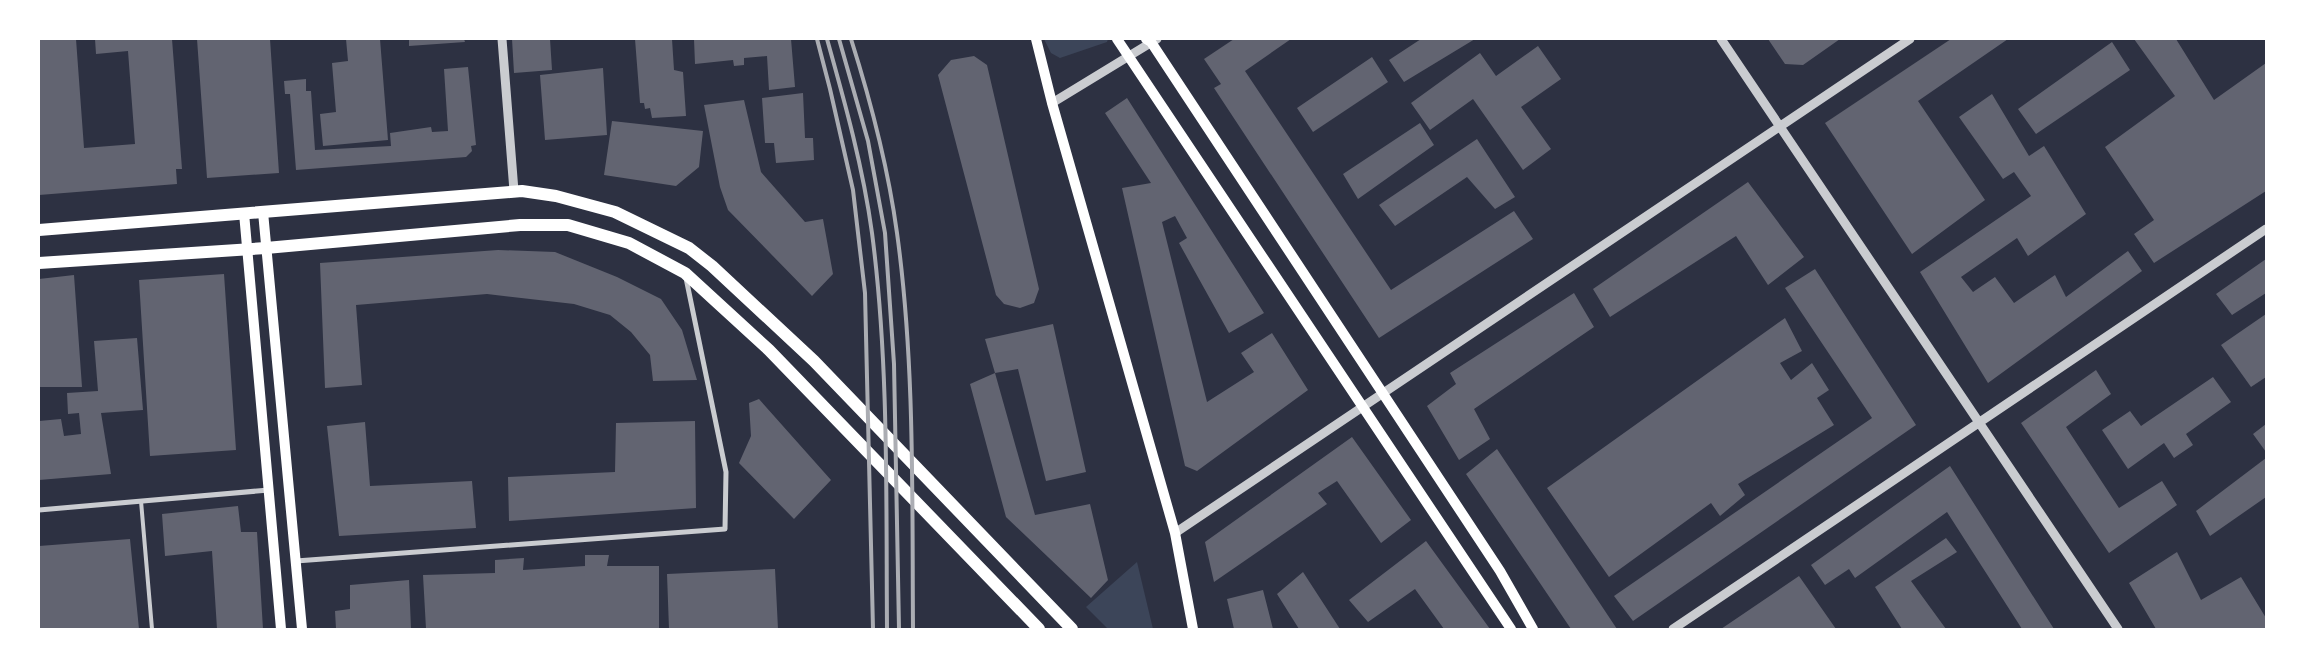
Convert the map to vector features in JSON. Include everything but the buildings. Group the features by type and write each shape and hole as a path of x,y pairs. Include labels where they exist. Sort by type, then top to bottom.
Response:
{"main road":[{"path":"1036,39 1052,103 1175,533 1193,629"},
{"path":"1117,39 1364,406 1511,629"},
{"path":"1151,40 1500,571 1533,629"},
{"path":"39,230 518,191 615,212 641,222 689,248 712,266 814,361 1072,629"},
{"path":"263,212 302,629"},
{"path":"244,213 281,629"},
{"path":"39,263 266,248 520,225 568,225 629,242 684,273 769,350 1039,629"}],"street":[{"path":"502,39 518,191"},
{"path":"1721,39 2118,629"},
{"path":"1175,533 1910,39"},
{"path":"1052,103 1128,57 1151,40"},
{"path":"1673,629 2266,229"},
{"path":"296,561 725,529 726,472 684,273"},
{"path":"39,510 269,490"}],"lane":[{"path":"141,500 152,629"}],"shaded area":[{"path":"1044,39 1108,39 1107,42 1060,58 1051,53"},
{"path":"1137,562 1153,629 1108,629 1086,607"}],"railway":[{"path":"817,39 853,190 865,293 873,629"},
{"path":"827,39 859,159 872,233 877,282 886,431 887,629"},
{"path":"839,39 868,141 885,233 894,364 899,629"},
{"path":"851,39 884,159 897,233 903,282 910,381 913,629"}]}
